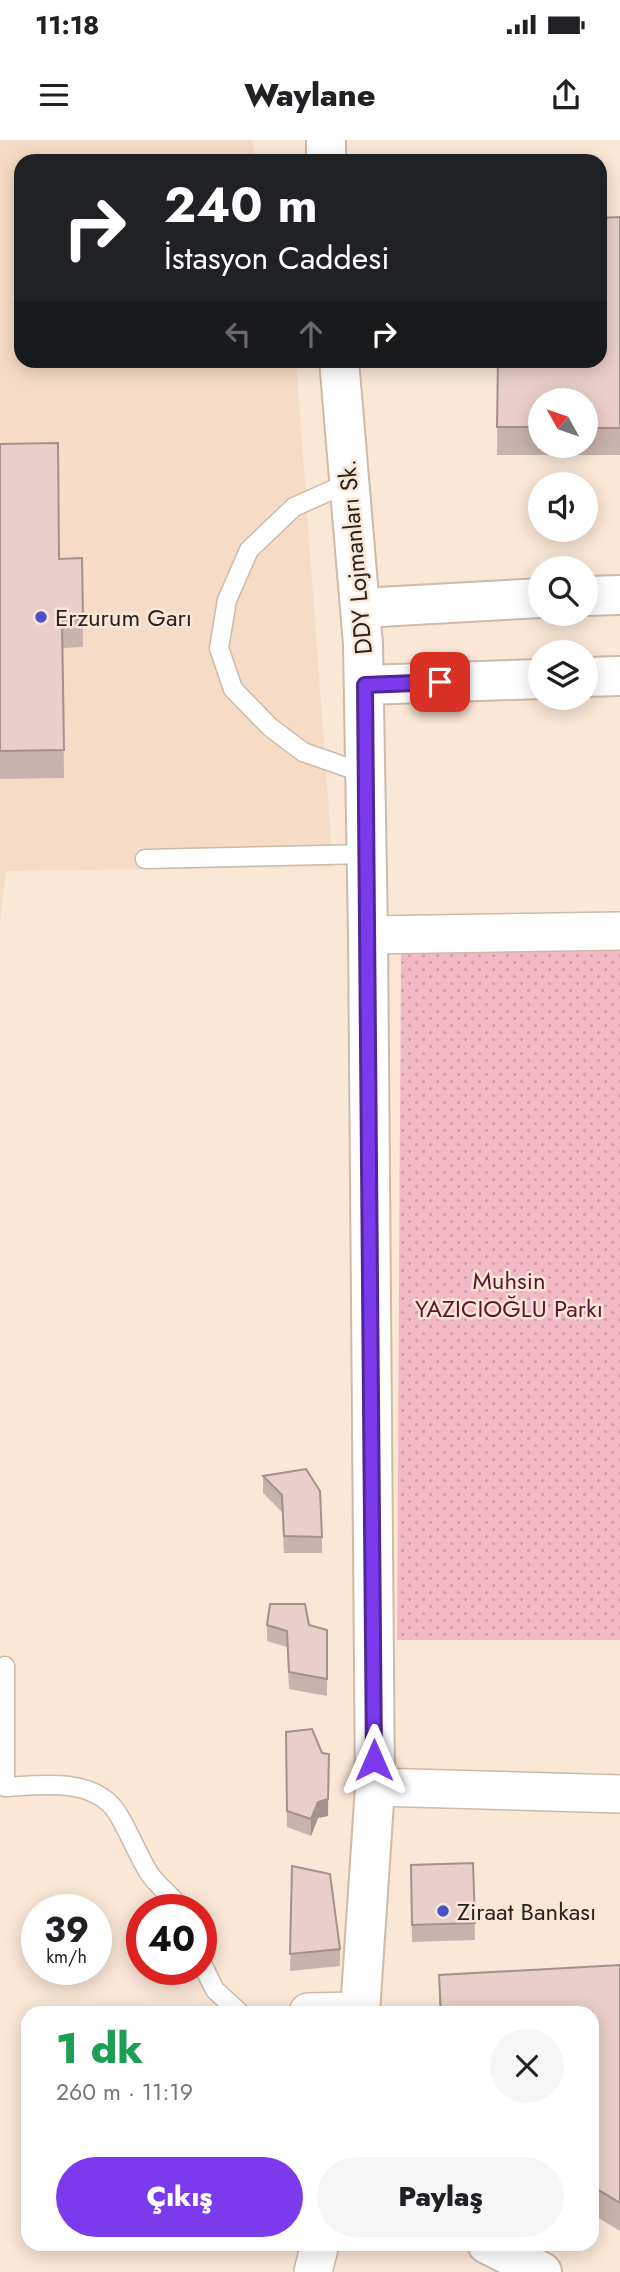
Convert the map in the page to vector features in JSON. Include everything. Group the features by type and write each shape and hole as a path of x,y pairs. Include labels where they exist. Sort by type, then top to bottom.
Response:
{"street":[{"name":"DDY Lojmanları Sk.","path":"340,368 361,608 365,685 375,1787 360,2006"},
{"path":"598,596 620,595"},
{"path":"361,608 528,599"},
{"path":"598,677 620,676"},
{"path":"365,685 528,679"},
{"path":"368,935 620,931"},
{"path":"375,1787 620,1794"},
{"path":"313,2272 318,2251"},
{"path":"500,2251 542,2272"}],"lane":[{"path":"350,482 294,508 249,550 227,600 219,648 233,689 271,727 303,752 366,774"},
{"path":"145,859 367,854"},
{"path":"5,1666 5,1787 59,1784 98,1794 116,1810 152,1878 172,1894"},
{"path":"212,1985 232,2006"}],"shaded area":[{"path":"0,140 252,140 255,154 14,154 14,368 297,368 333,867 6,871 0,921"}],"green space":[{"name":"Muhsin YAZICIOĞLU Parkı","path":"401,947 620,947 620,1640 397,1640"}],"building":[{"path":"620,217 620,428 598,428 598,388 528,388 528,427 497,427 498,368 607,368 607,218"},
{"name":"Erzurum Garı","path":"58,443 59,559 82,558 83,619 62,620 64,750 0,751 0,444"},
{"path":"306,1469 320,1491 322,1537 284,1536 282,1495 263,1476"},
{"path":"270,1604 305,1604 309,1625 327,1630 327,1679 289,1672 287,1631 267,1625"},
{"path":"312,1729 322,1753 329,1754 328,1799 318,1802 311,1819 287,1811 286,1732"},
{"path":"473,1863 475,1923 412,1925 411,1865"},
{"path":"292,1866 330,1874 340,1949 290,1954"},
{"path":"620,1965 620,2203 599,2190 599,2006 441,2006 439,1975"}],"place":[{"name":"Erzurum Garı","path":"41,617"},
{"name":"Ziraat Bankası","path":"443,1911"}],"route":[{"path":"374,1760 365,685 440,682"}]}
